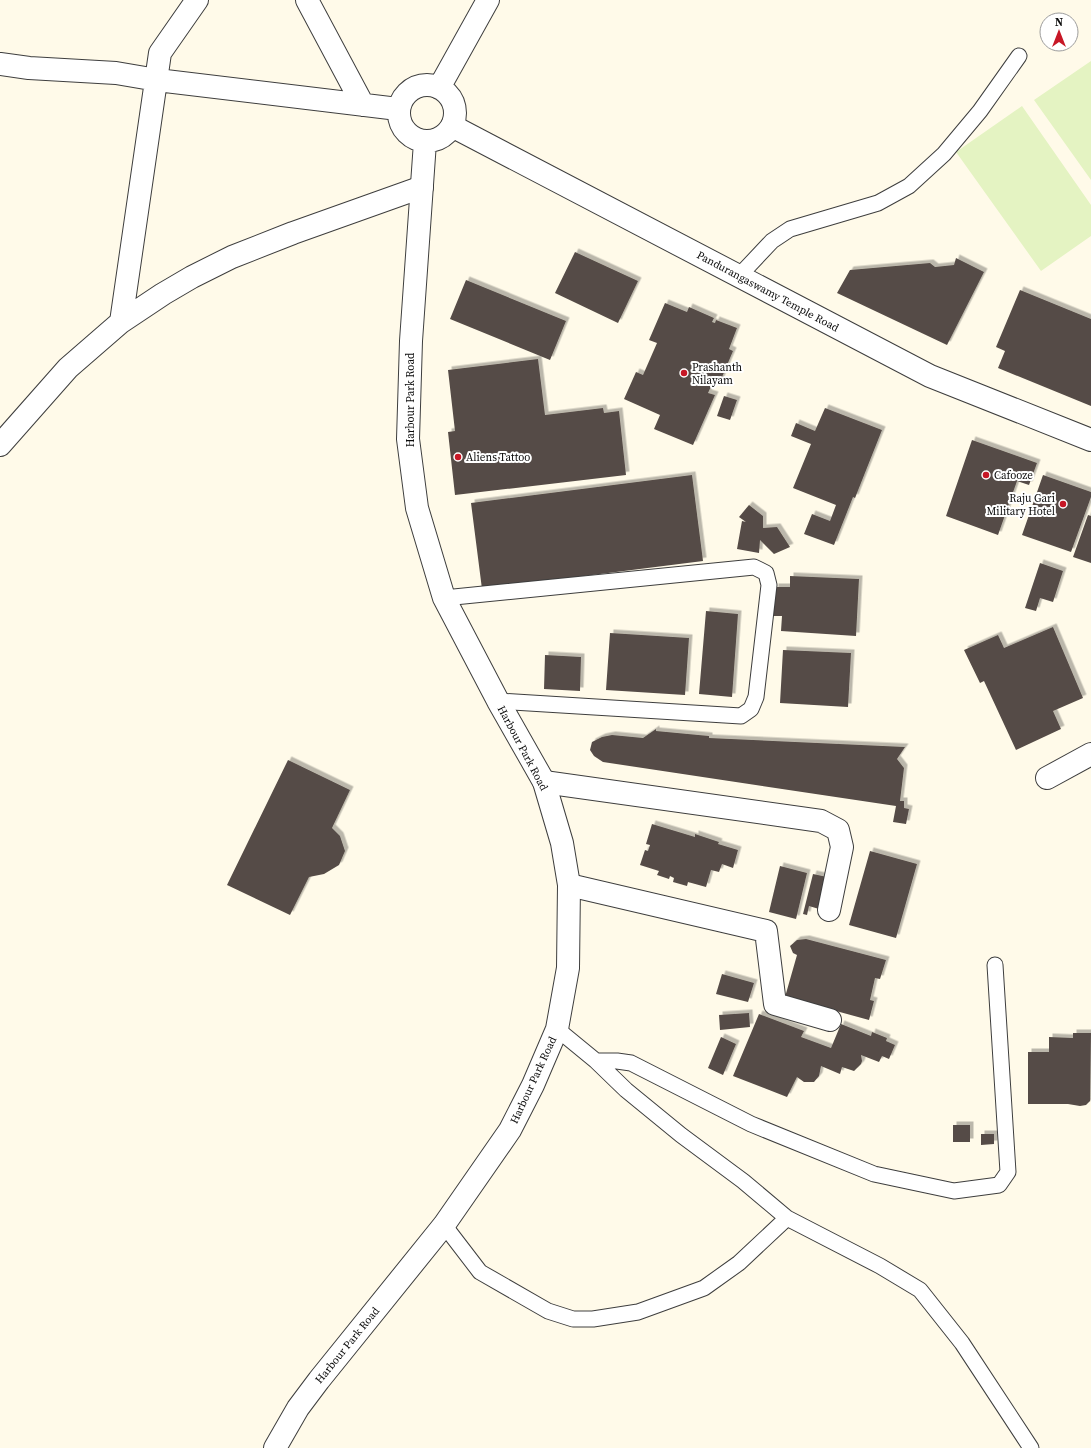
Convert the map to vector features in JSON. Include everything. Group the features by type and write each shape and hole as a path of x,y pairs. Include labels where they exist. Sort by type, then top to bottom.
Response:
{"street":[{"path":"307,0 363,105"},
{"path":"439,88 488,0"},
{"path":"121,322 160,53 192,2"},
{"path":"0,64 29,68 116,73 157,80 398,109"},
{"path":"429,85 439,88 448,95 454,104 455,115 452,126 448,132 441,138 425,142 416,140 408,135 398,118 398,109 402,99 409,91 418,86 429,85"},
{"name":"Pandurangaswamy Temple Road","path":"452,126 930,376 1091,440"},
{"name":"Harbour Park Road","path":"275,1448 298,1408 444,1225 510,1130 533,1085 557,1029 568,968 569,885 562,843 544,782 498,701 444,598 417,508 408,439 411,341 425,142"},
{"path":"0,445 68,368 121,322 192,277 232,258 300,231 422,187"},
{"path":"1047,778 1091,754"},
{"path":"544,782 820,821 838,830 842,847 829,910"},
{"path":"569,885 766,931 775,1004 830,1020"}],"lane":[{"path":"739,276 772,241 790,229 878,203 910,186 944,154 980,111 1019,56"},
{"path":"444,598 754,567 766,573 769,585 756,697 751,709 741,716 498,701"},
{"path":"596,1061 617,1060 631,1063 751,1124 874,1174 954,1191 999,1185 1008,1172 994,965"},
{"path":"557,1029 596,1061 626,1090 681,1135 743,1181 787,1218 880,1266 920,1290 962,1343 1032,1448"},
{"path":"444,1225 480,1272 548,1311 573,1319 593,1319 638,1312 704,1288 739,1264 787,1218"}],"green space":[{"path":"1091,61 1091,180 1034,100"},
{"path":"1022,106 1091,205 1091,236 1041,271 956,152"}],"building":[{"path":"575,252 638,281 618,323 555,293"},
{"path":"956,258 984,272 947,345 837,293 850,270 930,263 935,267 954,265"},
{"path":"466,280 566,321 550,360 450,319"},
{"path":"1020,290 1091,319 1091,406 998,368 1005,351 996,347"},
{"name":"Prashanth Nilayam","path":"665,303 687,312 689,307 714,318 712,322 715,323 716,320 737,328 729,349 733,351 720,382 714,380 708,393 715,395 693,445 654,429 660,415 624,399 636,372 643,375 657,343 649,340"},
{"path":"538,359 545,415 603,408 604,413 619,411 626,475 455,495 448,432 455,431 448,370"},
{"path":"724,396 737,400 730,420 717,416"},
{"path":"825,408 882,430 855,498 853,497 834,545 804,534 812,514 830,521 836,505 793,488 811,444 791,436 796,423 815,431"},
{"path":"972,440 1037,463 1029,485 1017,481 998,535 946,516"},
{"path":"692,475 703,561 482,589 471,503"},
{"path":"1043,475 1091,492 1091,497 1071,552 1022,535"},
{"path":"749,505 763,516 763,528 777,527 790,547 774,554 760,540 759,553 737,549 742,521 746,522 739,517"},
{"path":"1088,515 1091,516 1091,563 1073,557"},
{"path":"1040,563 1063,571 1053,602 1040,598 1036,611 1025,608"},
{"path":"790,576 859,579 856,636 781,631 782,616 773,616 775,587 790,587"},
{"path":"706,611 738,614 732,697 699,694"},
{"path":"1053,627 1083,698 1053,711 1061,729 1016,750 984,681 980,683 964,650 998,635 1004,648"},
{"path":"610,633 689,638 685,695 606,690"},
{"path":"783,650 851,653 848,707 780,703"},
{"path":"545,655 581,657 580,691 544,689"},
{"path":"656,729 656,731 709,736 709,738 905,747 897,759 904,768 900,801 904,801 904,808 909,809 906,824 893,822 896,806 603,762 594,756 590,750 592,742 602,737 612,735 643,738"},
{"path":"288,760 350,790 332,828 340,836 345,851 339,865 324,874 309,877 290,915 227,885"},
{"path":"652,824 695,837 695,834 719,842 718,844 738,850 733,868 722,864 719,872 711,870 706,887 688,882 687,886 673,882 674,878 670,876 669,879 657,875 659,871 640,865 645,850 648,851 650,845 646,844"},
{"path":"870,851 917,864 896,938 849,925"},
{"path":"780,866 807,873 796,919 769,912"},
{"path":"813,874 827,877 819,909 809,906 807,915 803,914"},
{"path":"806,939 886,960 880,979 875,978 870,1000 874,1001 869,1020 785,997 797,955 793,953 790,946 797,940"},
{"path":"722,974 754,983 748,1002 716,994"},
{"path":"749,1013 750,1027 720,1030 719,1015"},
{"path":"759,1014 804,1031 801,1037 831,1048 841,1024 871,1036 872,1032 887,1038 886,1041 895,1045 889,1059 882,1056 879,1062 861,1055 861,1064 854,1071 842,1067 840,1074 821,1066 819,1076 814,1082 804,1082 797,1077 787,1097 733,1076"},
{"path":"1073,1033 1091,1033 1090,1101 1086,1105 1080,1106 1068,1104 1028,1104 1028,1052 1049,1052 1049,1037 1073,1038"},
{"path":"721,1037 736,1044 723,1075 708,1068"},
{"path":"953,1125 970,1125 970,1142 953,1142"},
{"path":"981,1134 994,1134 994,1144 981,1145"}],"place":[{"name":"Prashanth Nilayam","path":"684,373"},
{"name":"Aliens Tattoo","path":"458,457"},
{"name":"Cafooze","path":"986,475"},
{"name":"Raju Gari Military Hotel","path":"1063,504"}]}
